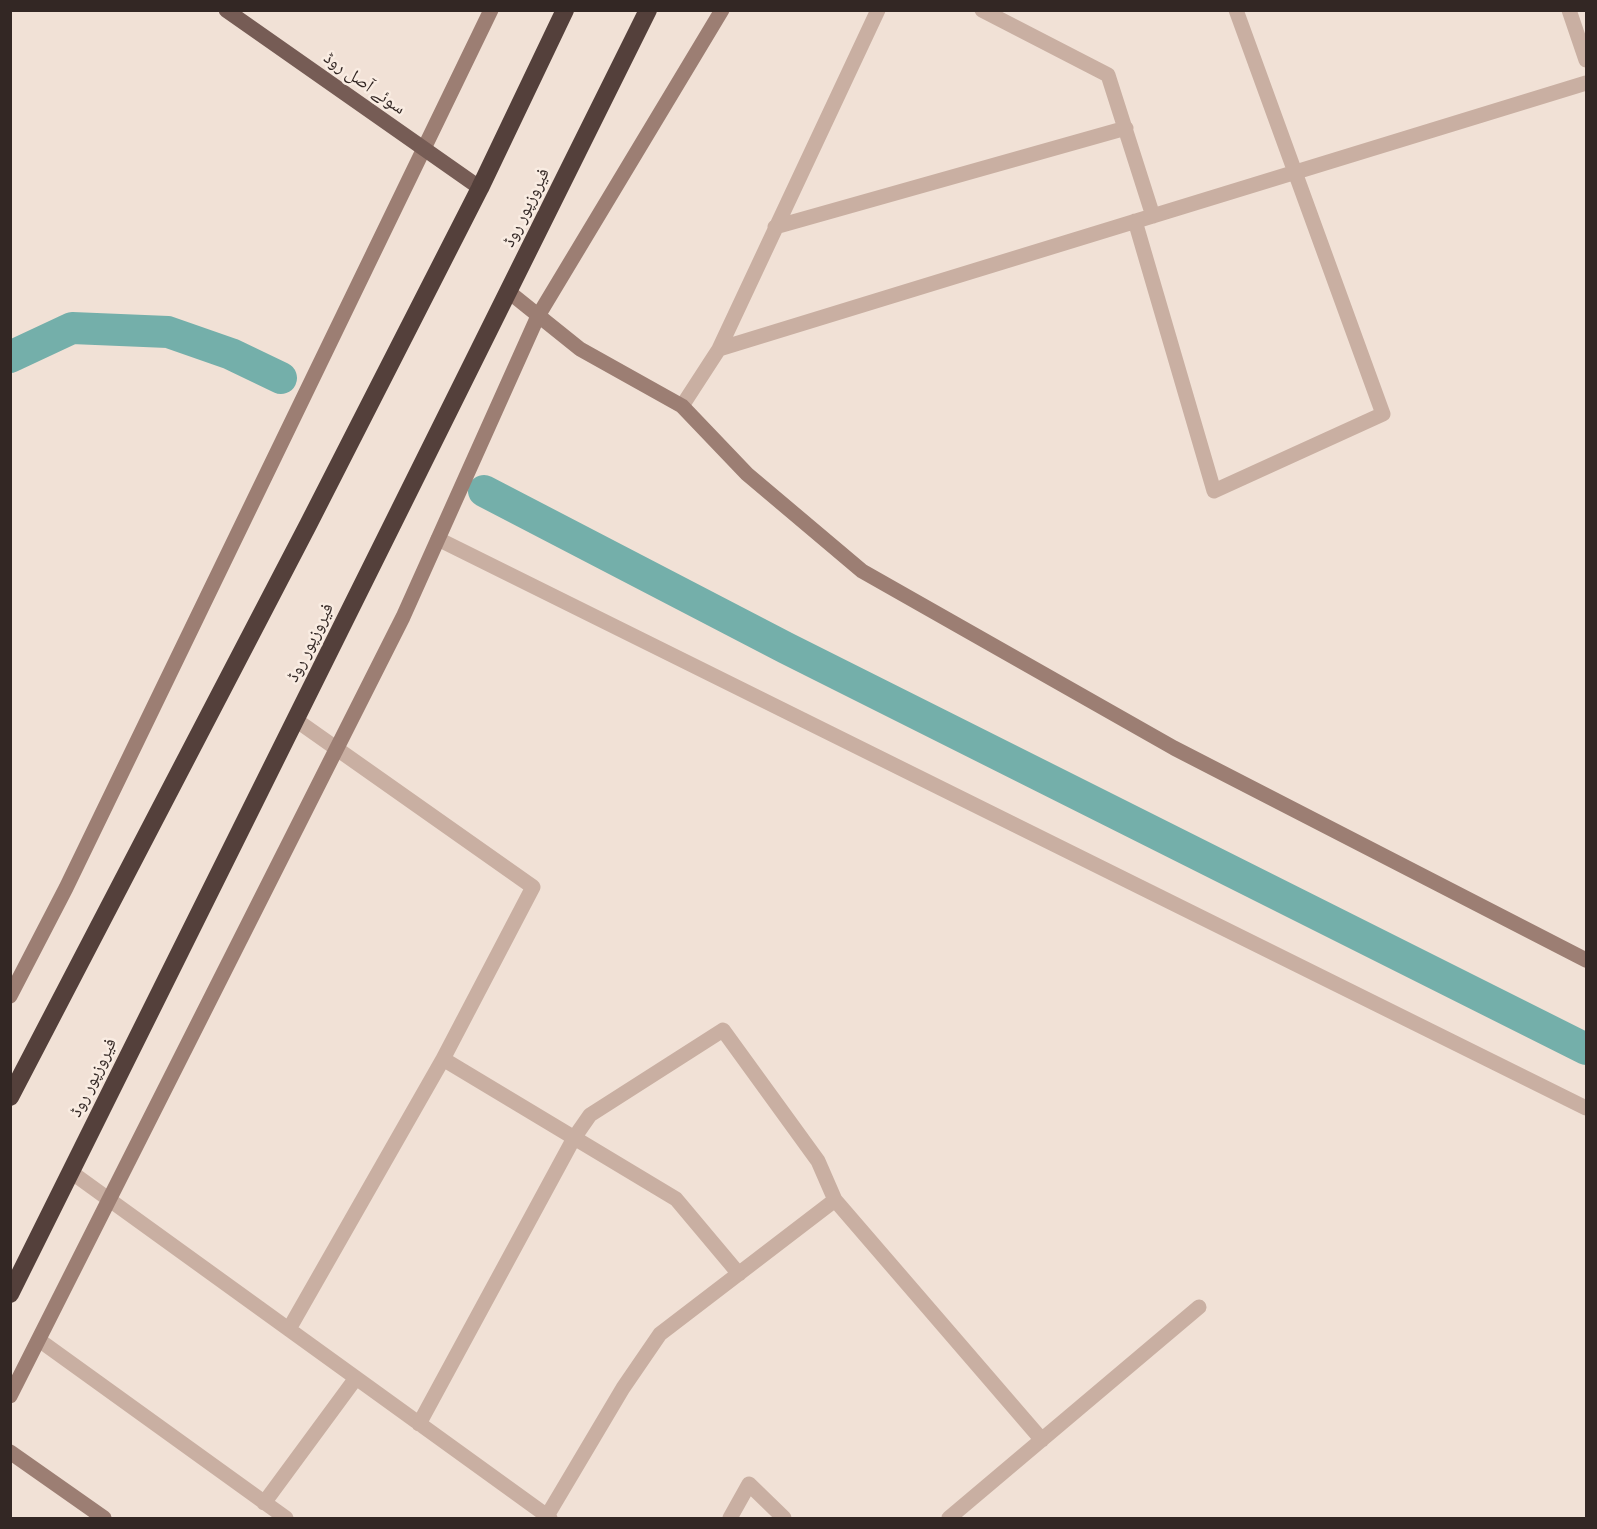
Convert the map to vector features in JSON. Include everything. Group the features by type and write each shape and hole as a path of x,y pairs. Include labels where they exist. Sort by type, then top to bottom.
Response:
{"highway":[{"path":"10,1097 308,525 480,188 565,10"},
{"name":"فیروزپور روڈ","path":"10,1294 648,10"}],"main road":[{"name":"سوئے آصل روڈ","path":"226,10 480,188"}],"street":[{"path":"10,996 66,888 491,10"},
{"path":"10,1396 403,617 538,316 722,10"},
{"path":"682,406 719,349 878,10"},
{"path":"982,10 1108,75 1154,216"},
{"path":"1135,221 1214,491 1383,414 1236,10"},
{"path":"1569,10 1587,60"},
{"path":"719,349 1587,83"},
{"path":"775,227 1126,128"},
{"path":"509,292 580,349 682,406 747,474 862,571 1174,748 1587,960"},
{"path":"438,539 1587,1108"},
{"path":"289,1329 442,1059 532,887 296,720"},
{"path":"419,1424 573,1138 590,1115 723,1030 818,1161 835,1200 1042,1440"},
{"path":"442,1059 676,1199 739,1274"},
{"path":"71,1172 548,1517 623,1388 660,1334 835,1200"},
{"path":"949,1518 1199,1307"},
{"path":"39,1340 286,1518"},
{"path":"264,1503 356,1378"},
{"path":"10,1452 104,1518"},
{"path":"730,1518 749,1484 784,1518"}],"waterway":[{"path":"10,357 72,328 168,332 231,354 281,378"},
{"path":"484,491 786,648 1586,1049"}]}
